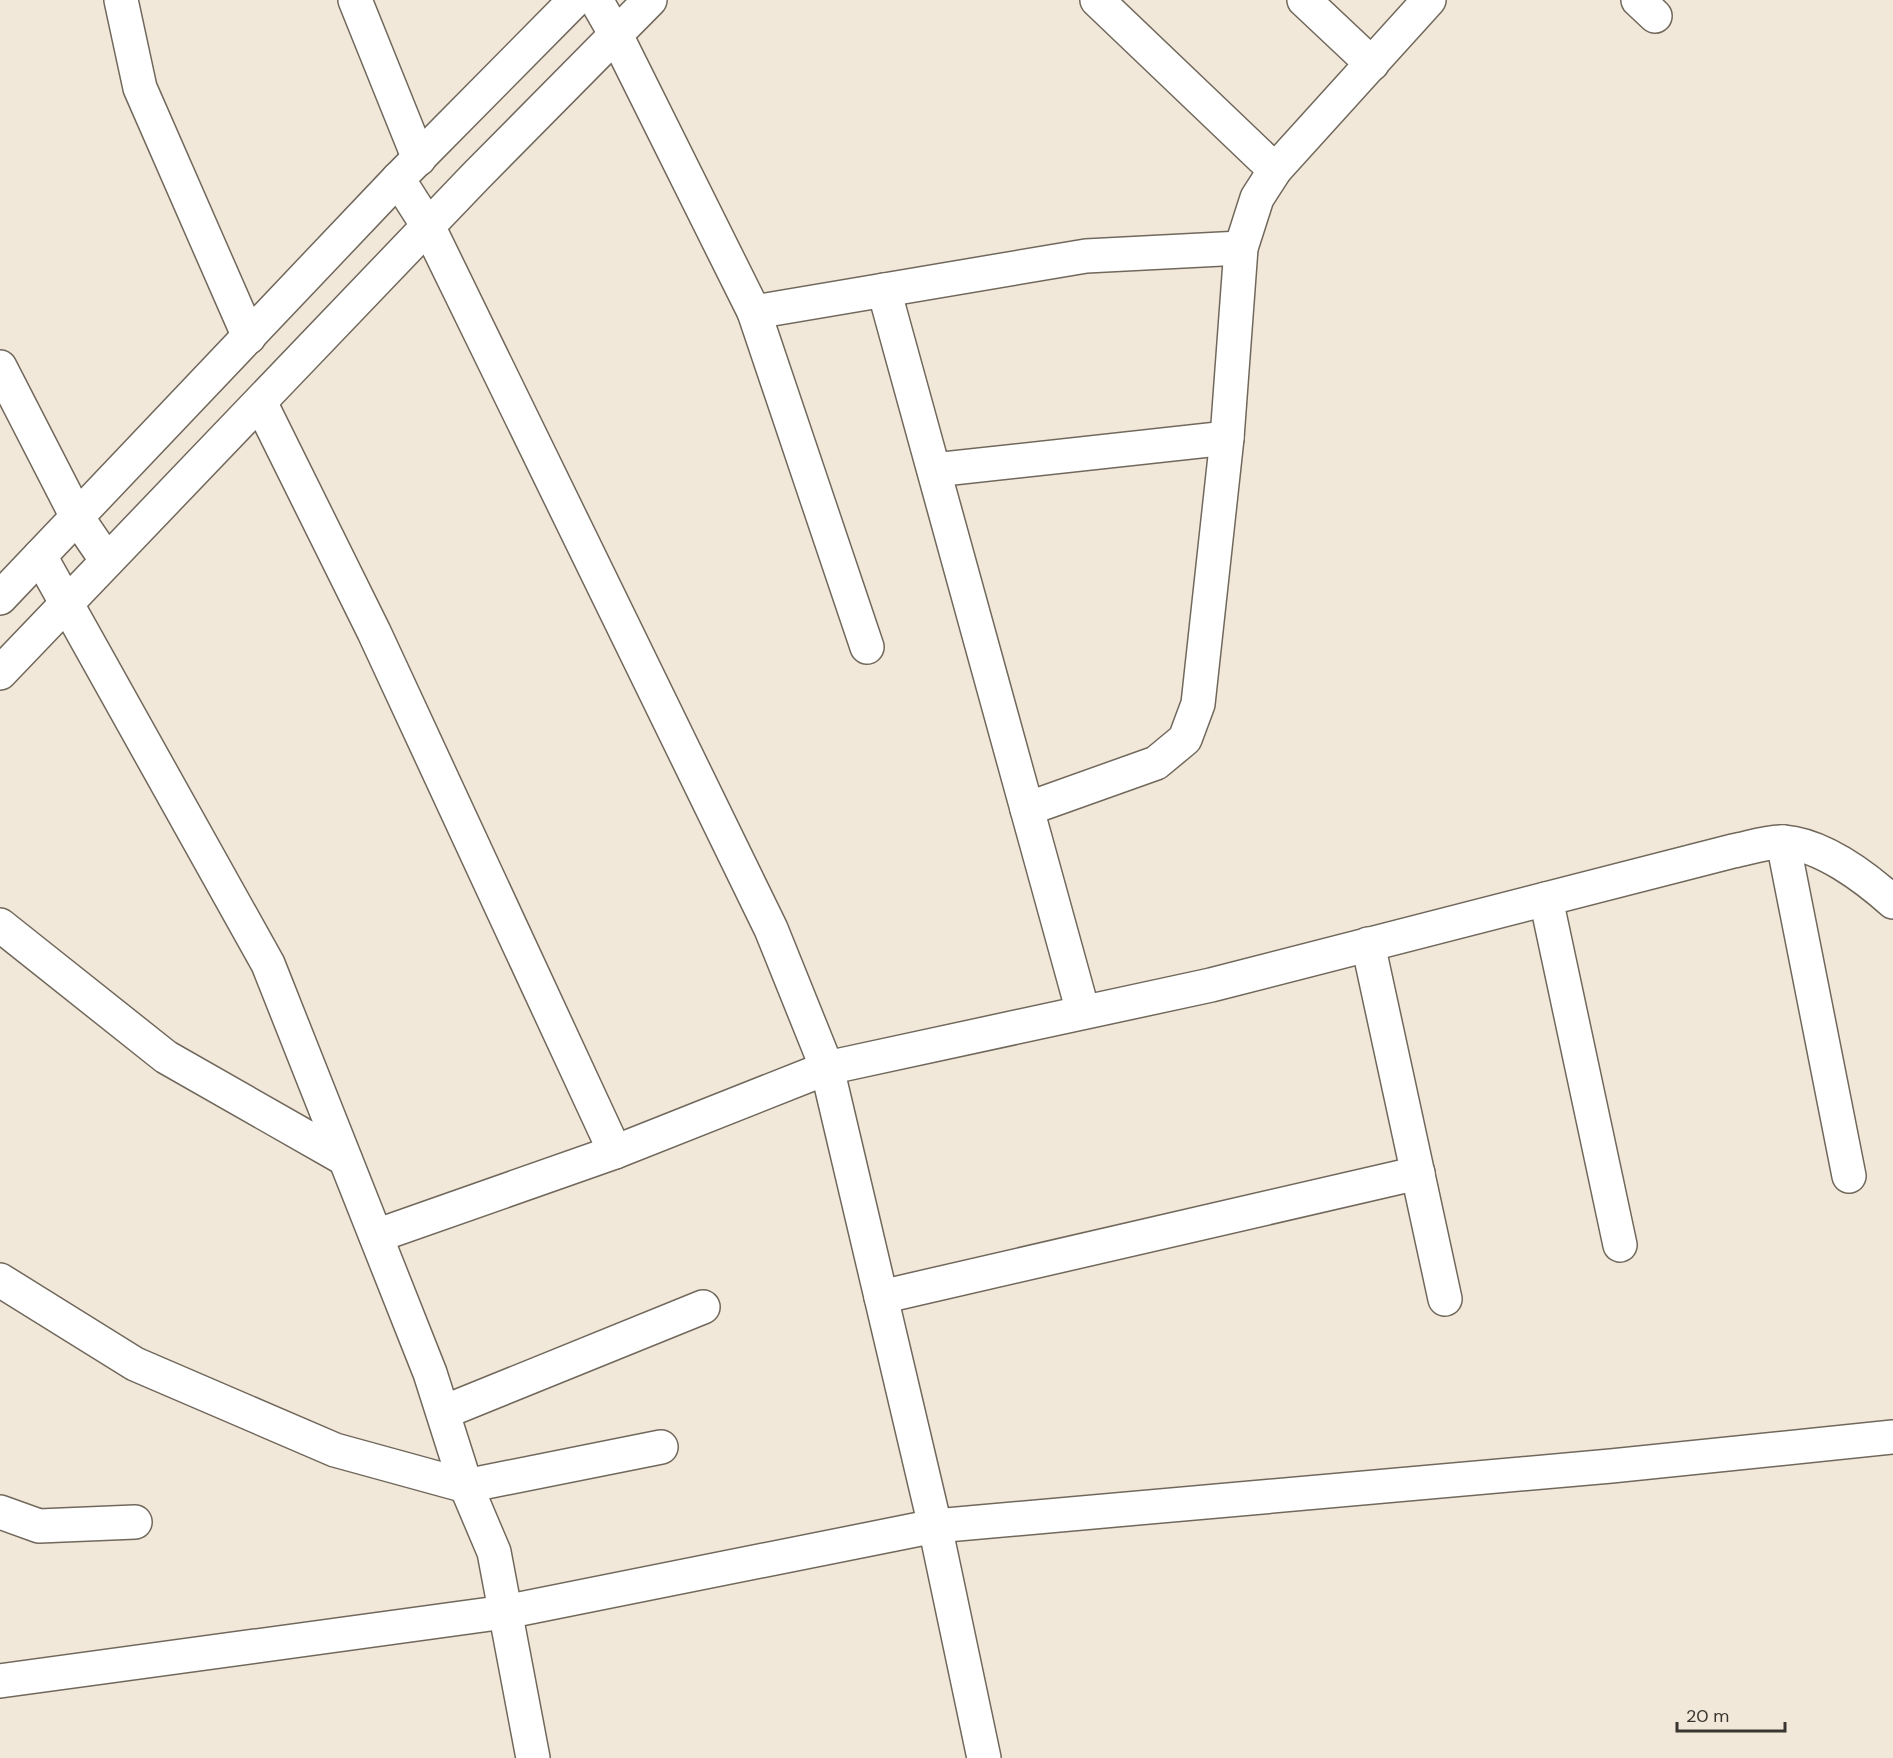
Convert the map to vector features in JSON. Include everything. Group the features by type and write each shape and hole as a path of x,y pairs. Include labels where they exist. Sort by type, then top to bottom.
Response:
{"street":[{"path":"121,0 140,88 249,337"},
{"path":"355,0 428,226 771,929 827,1068 935,1526 984,1758"},
{"path":"0,598 408,169 575,0"},
{"path":"596,0 616,35 754,312 867,647"},
{"path":"0,673 428,226 650,0"},
{"path":"1097,0 1275,170"},
{"path":"1304,0 1372,64"},
{"path":"1028,810 1156,763 1185,739 1198,704 1227,438 1241,248 1257,198 1275,170 1430,0"},
{"path":"754,312 1086,256 1241,248"},
{"path":"884,290 1083,1012"},
{"path":"0,367 77,517 106,561"},
{"path":"260,402 374,632 615,1152"},
{"path":"934,470 1227,438"},
{"path":"40,556 268,964 444,1412 466,1486 494,1552 533,1758"},
{"path":"376,1236 615,1152 827,1068 1211,985 1733,851 1783,842 1821,851 1880,890 1893,902"},
{"path":"1783,842 1850,1176"},
{"path":"1546,899 1620,1245"},
{"path":"0,925 166,1057 345,1159"},
{"path":"1368,944 1445,1299"},
{"path":"881,1297 1418,1173"},
{"path":"0,1280 135,1364 335,1450 466,1486 661,1447"},
{"path":"444,1412 703,1307"},
{"path":"0,1681 506,1611 935,1526 1611,1466 1893,1437"},
{"path":"0,1512 39,1526 135,1522"}]}
